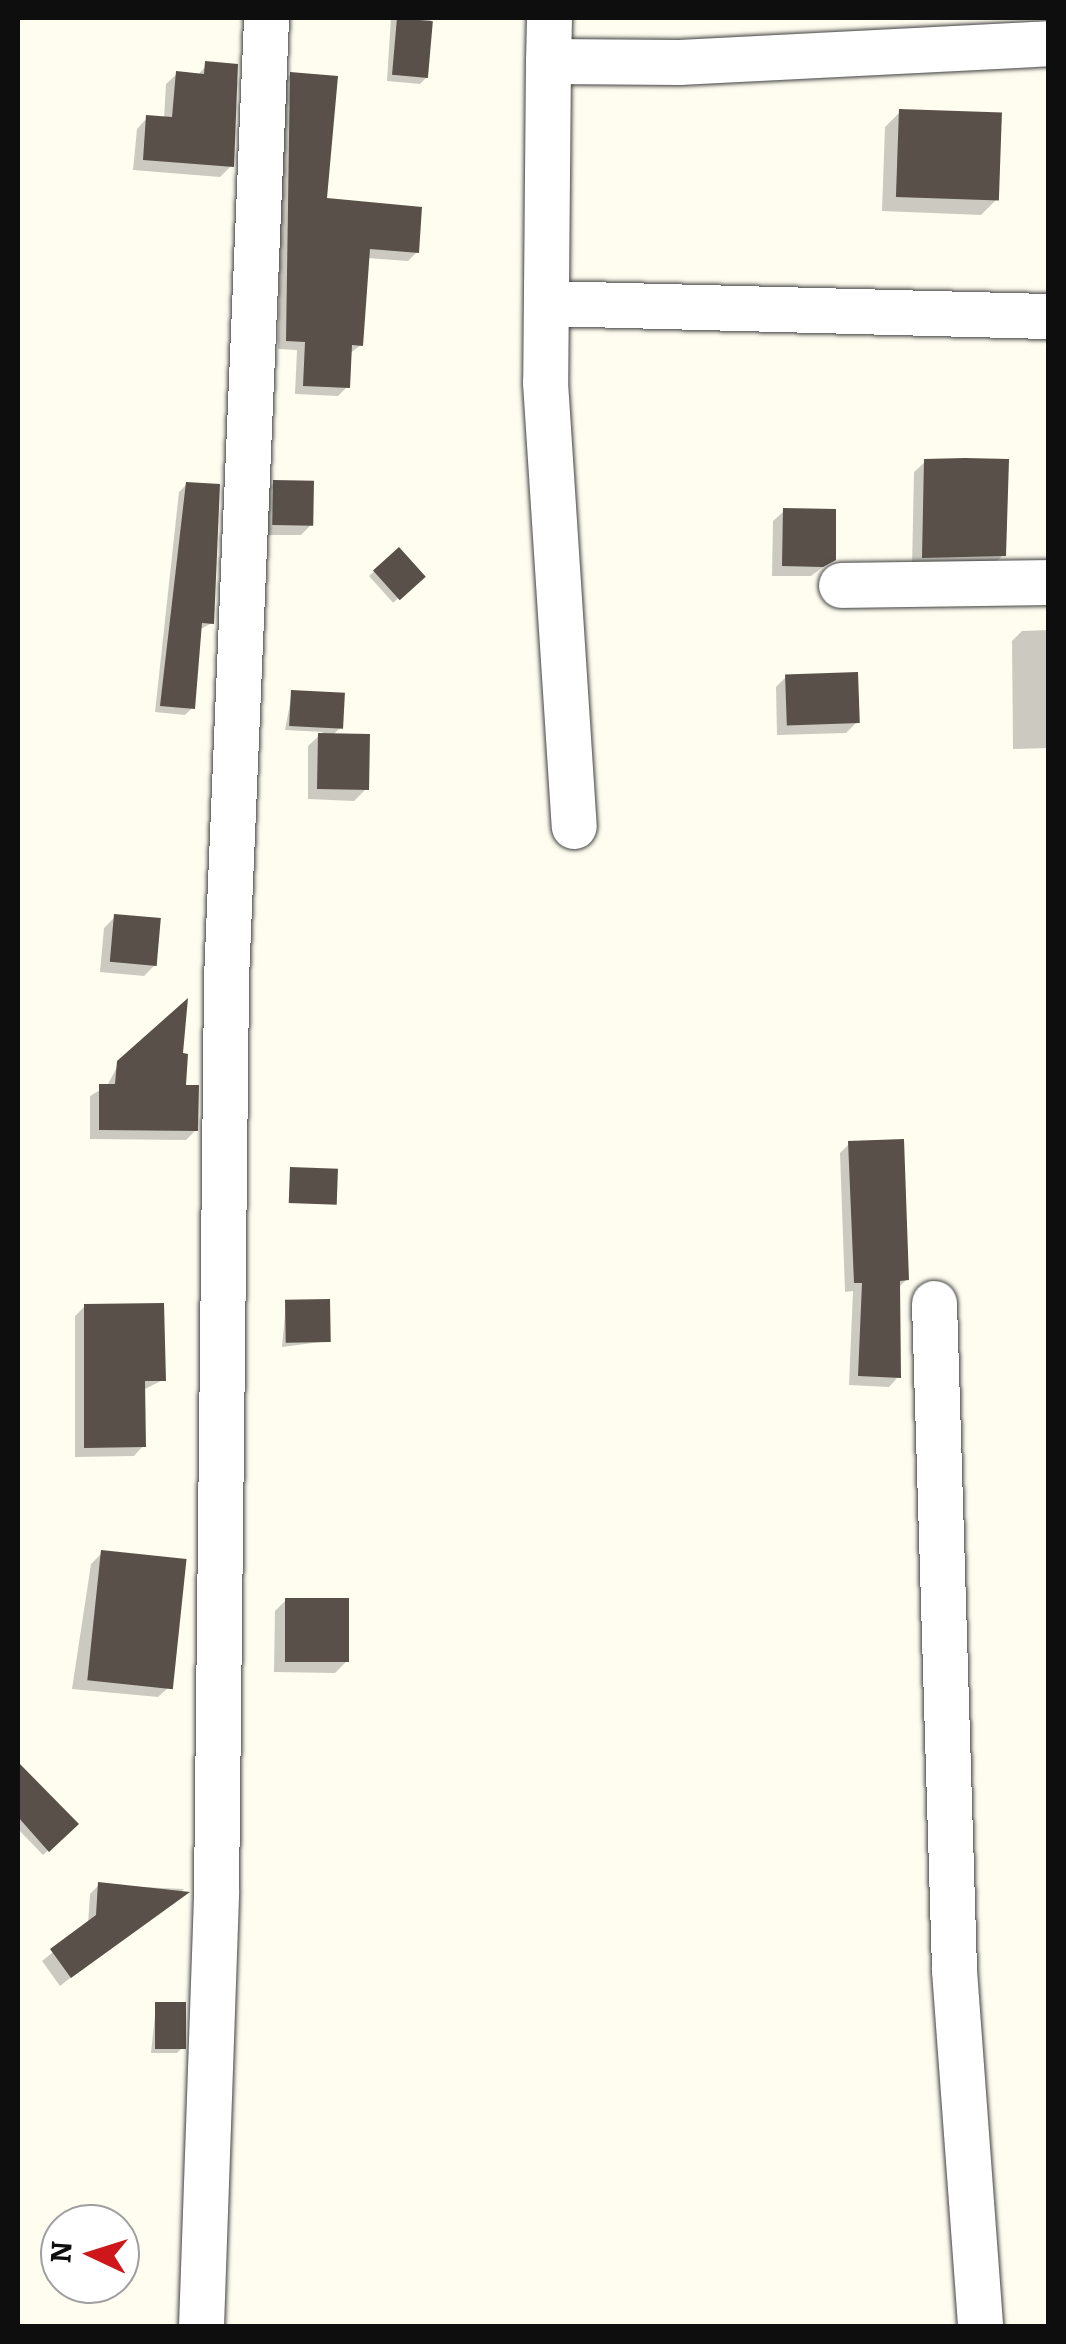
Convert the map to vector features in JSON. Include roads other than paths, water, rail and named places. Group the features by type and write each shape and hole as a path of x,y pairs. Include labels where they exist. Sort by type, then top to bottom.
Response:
{"street":[{"path":"201,2326 216,1892 226,978 266,18"},
{"path":"574,826 545,382 549,39 679,62 1048,43"},
{"path":"547,303 1048,316"},
{"path":"841,585 1048,582"},
{"path":"934,1303 954,1970 980,2326"}]}
